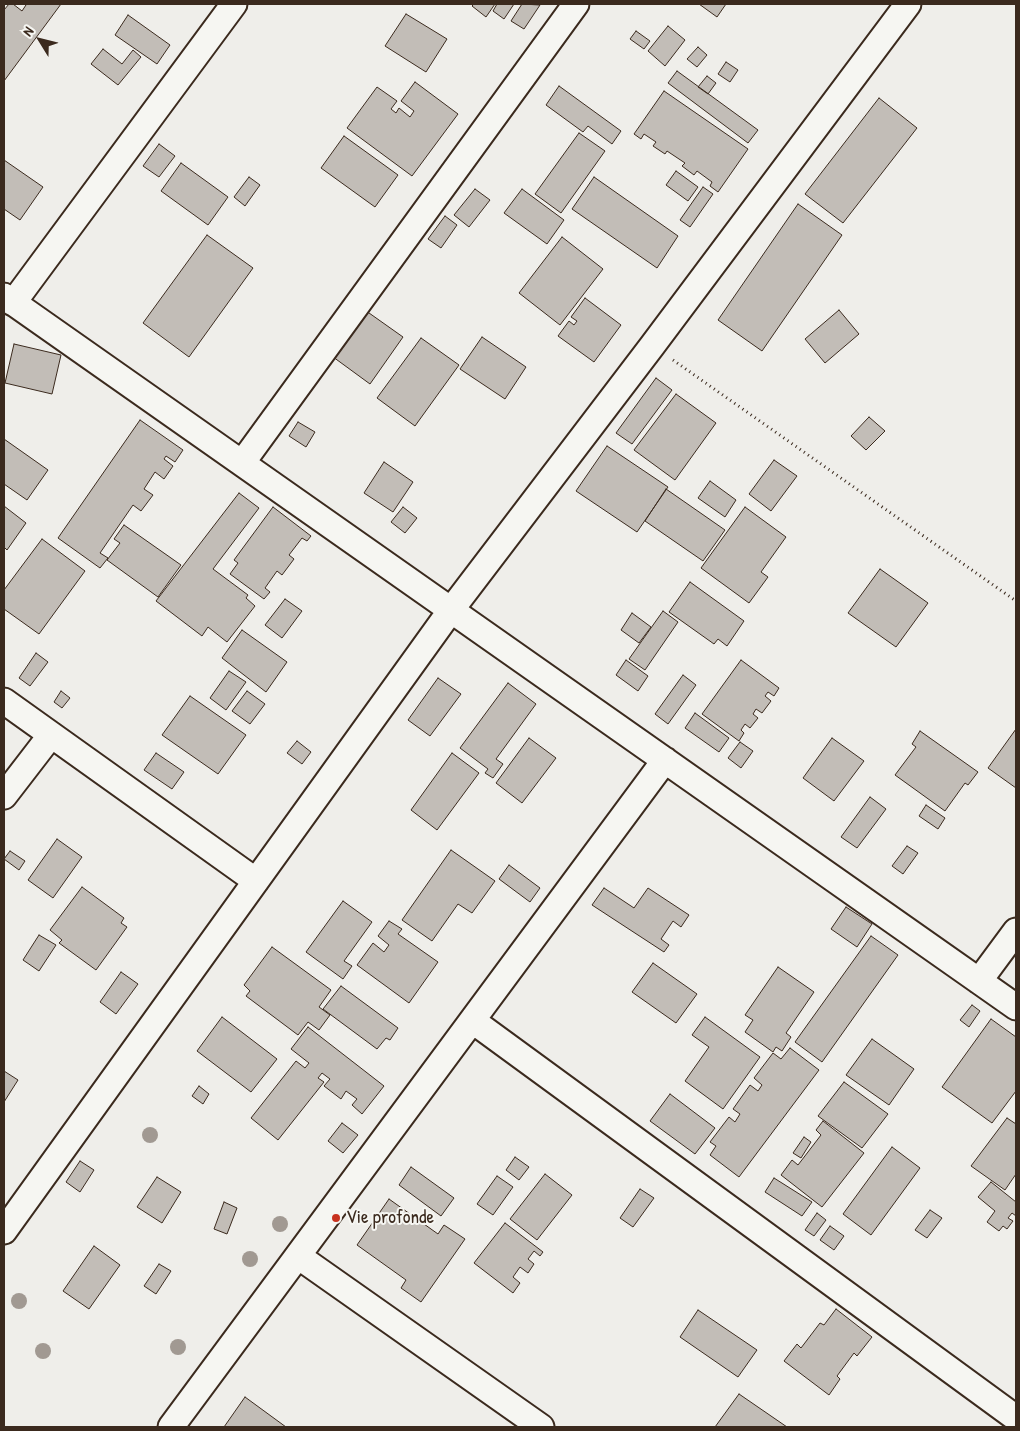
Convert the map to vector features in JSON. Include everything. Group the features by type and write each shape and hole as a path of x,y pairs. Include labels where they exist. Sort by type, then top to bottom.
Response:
{"street":[{"path":"234,4 9,300 1016,1007"},
{"path":"242,463 576,4"},
{"path":"4,1231 451,610 652,346 908,4"},
{"path":"4,701 256,881"},
{"path":"4,796 51,735"},
{"path":"171,1427 665,760"},
{"path":"979,981 1016,931"},
{"path":"472,1021 1004,1418"},
{"path":"298,1256 540,1427"}],"path":[{"path":"652,346 1016,601"}],"building":[{"path":"9,4 13,4 22,11 26,5 24,4 61,4 4,81 4,10"},
{"path":"474,4 495,4 486,17 472,6"},
{"path":"497,4 514,4 504,19 493,11"},
{"path":"522,4 540,5 524,29 511,21"},
{"path":"699,4 726,4 717,17"},
{"path":"406,14 447,39 426,72 385,46"},
{"path":"128,15 170,45 157,64 115,35"},
{"path":"668,26 685,40 665,66 648,51"},
{"path":"636,31 650,41 644,49 630,39"},
{"path":"698,47 707,55 697,67 687,59"},
{"path":"103,49 122,64 133,50 141,57 118,85 91,64"},
{"path":"726,62 738,70 730,82 718,74"},
{"path":"677,71 758,130 748,143 668,83"},
{"path":"707,76 716,83 708,94 698,87"},
{"path":"415,82 458,114 412,176 347,128 377,87 397,101 391,109 396,113 399,108 410,117 414,111 401,101"},
{"path":"559,86 621,131 612,144 588,126 583,132 546,105"},
{"path":"664,91 748,149 718,192 710,186 712,182 697,171 694,175 682,166 685,163 667,151 665,154 653,146 656,142 644,134 641,139 634,134"},
{"path":"879,98 917,128 843,223 805,194"},
{"path":"579,133 605,151 561,213 535,194"},
{"path":"344,136 398,175 375,207 321,168"},
{"path":"159,144 175,156 159,177 143,166"},
{"path":"4,160 43,187 20,220 4,209"},
{"path":"181,163 228,197 208,225 161,191"},
{"path":"676,171 698,187 688,201 666,185"},
{"path":"249,177 260,185 245,206 234,197"},
{"path":"594,177 678,236 657,268 572,209"},
{"path":"703,187 713,194 690,227 680,220"},
{"path":"475,189 490,200 469,227 454,215"},
{"path":"522,189 564,220 547,244 504,213"},
{"path":"798,204 842,235 762,351 718,320"},
{"path":"445,216 457,225 441,248 428,239"},
{"path":"207,235 253,268 189,357 143,323"},
{"path":"562,237 603,269 560,325 519,293"},
{"path":"585,298 621,325 594,362 558,336 569,321 574,325 577,321 571,317"},
{"path":"362,308 403,337 370,384 329,354"},
{"path":"839,310 859,334 825,363 805,339"},
{"path":"482,337 526,367 505,399 460,369"},
{"path":"421,338 459,365 415,426 377,398"},
{"path":"14,344 61,355 52,394 5,383"},
{"path":"656,378 672,390 632,444 616,433"},
{"path":"676,394 716,423 675,480 634,450"},
{"path":"869,417 885,431 866,450 851,436"},
{"path":"140,420 183,450 175,462 166,456 164,459 173,466 164,479 155,472 144,489 153,495 141,511 133,505 100,553 108,558 100,568 58,538"},
{"path":"298,422 315,432 306,447 289,436"},
{"path":"4,439 48,470 27,500 4,484"},
{"path":"607,446 668,487 637,532 576,491"},
{"path":"774,460 797,476 771,511 749,494"},
{"path":"384,462 413,482 393,512 364,493"},
{"path":"710,481 736,500 725,517 698,498"},
{"path":"666,489 725,530 703,561 645,521"},
{"path":"239,493 259,508 213,569 248,595 246,598 255,606 227,642 208,627 202,636 156,601"},
{"path":"4,506 26,523 7,550 4,547"},
{"path":"273,507 311,536 307,541 302,538 289,555 294,559 282,575 277,571 265,588 270,592 264,599 230,574 238,563 234,560"},
{"path":"403,507 417,518 405,533 391,522"},
{"path":"745,507 786,537 761,572 768,577 749,603 701,568"},
{"path":"124,525 181,565 158,597 107,560 120,543 114,539"},
{"path":"42,539 85,571 39,634 4,609 4,590"},
{"path":"880,569 928,603 896,647 848,613"},
{"path":"690,582 744,621 727,646 718,639 714,644 669,612"},
{"path":"285,599 302,611 282,638 265,625"},
{"path":"663,611 678,622 645,670 629,659"},
{"path":"632,613 651,627 639,643 621,630"},
{"path":"242,630 287,662 266,692 222,658"},
{"path":"36,653 48,662 30,686 19,678"},
{"path":"626,660 648,676 638,691 616,675"},
{"path":"741,660 779,688 774,696 768,692 765,696 771,701 762,713 756,709 753,714 758,718 750,728 745,724 741,730 744,733 739,741 702,714"},
{"path":"229,671 246,682 226,710 210,698"},
{"path":"683,675 696,685 668,724 655,714"},
{"path":"438,678 461,694 430,736 408,720"},
{"path":"508,683 536,704 496,759 503,764 493,778 485,773 488,769 460,748"},
{"path":"61,691 70,698 62,708 54,702"},
{"path":"247,691 265,704 250,724 232,711"},
{"path":"190,696 246,735 218,774 162,735"},
{"path":"695,713 729,738 719,752 685,728"},
{"path":"1016,729 1016,788 988,768"},
{"path":"920,731 978,772 968,785 965,783 945,811 895,775 916,747 912,744"},
{"path":"529,738 556,758 522,803 496,783"},
{"path":"832,738 864,761 834,801 803,778"},
{"path":"297,741 311,752 302,764 287,753"},
{"path":"740,742 753,751 741,768 728,758"},
{"path":"156,753 184,772 172,789 144,770"},
{"path":"452,753 479,773 437,830 411,810"},
{"path":"870,797 886,809 857,848 841,837"},
{"path":"926,805 945,818 938,829 919,816"},
{"path":"57,839 82,857 53,898 28,880"},
{"path":"907,846 918,853 903,874 892,866"},
{"path":"451,850 495,881 472,913 458,904 432,941 402,920"},
{"path":"10,851 25,861 19,870 4,859"},
{"path":"509,865 540,888 530,902 499,879"},
{"path":"82,887 124,918 121,923 127,927 96,970 59,943 62,940 50,930"},
{"path":"604,888 634,908 648,888 689,915 681,927 673,921 661,939 669,945 664,952 592,905"},
{"path":"343,901 372,922 344,961 352,966 343,979 306,952"},
{"path":"846,907 872,924 857,947 831,929"},
{"path":"389,921 402,929 398,934 438,962 409,1003 357,965 373,943 384,952 389,945 378,936"},
{"path":"39,935 56,945 39,971 23,960"},
{"path":"871,936 898,955 822,1062 795,1042"},
{"path":"272,947 331,990 319,1007 330,1015 319,1030 308,1022 298,1035 246,996 250,991 244,985"},
{"path":"653,963 697,994 676,1023 632,992"},
{"path":"778,967 814,992 786,1033 791,1037 782,1051 776,1047 773,1052 745,1032 753,1020 745,1015"},
{"path":"121,972 138,984 116,1014 100,1002"},
{"path":"341,986 398,1028 390,1040 386,1038 377,1049 323,1009"},
{"path":"972,1005 980,1011 969,1027 960,1020"},
{"path":"222,1017 277,1059 251,1092 197,1051"},
{"path":"705,1017 760,1057 723,1109 685,1081 709,1047 692,1035"},
{"path":"991,1019 1016,1037 1016,1091 992,1123 942,1087"},
{"path":"308,1027 384,1086 362,1114 352,1105 357,1099 346,1091 341,1099 324,1086 330,1079 322,1073 318,1078 324,1082 278,1140 251,1118 296,1061 305,1068 309,1063 291,1049"},
{"path":"872,1039 914,1069 889,1105 846,1075"},
{"path":"790,1048 819,1070 739,1177 710,1155 716,1146 710,1142 729,1117 735,1122 740,1114 733,1109 750,1085 758,1091 762,1085 754,1078 773,1053 781,1059"},
{"path":"4,1071 18,1080 4,1102"},
{"path":"844,1082 888,1114 862,1148 818,1116"},
{"path":"199,1086 209,1094 203,1104 192,1096"},
{"path":"670,1094 715,1128 695,1154 650,1121"},
{"path":"1007,1118 1016,1124 1016,1174 1005,1190 971,1166"},
{"path":"823,1121 864,1153 822,1207 781,1175 792,1160 798,1165 821,1135 816,1130"},
{"path":"342,1123 358,1135 343,1153 328,1141"},
{"path":"804,1137 811,1142 801,1158 793,1153"},
{"path":"892,1147 920,1168 871,1235 843,1214"},
{"path":"515,1157 529,1167 519,1180 506,1170"},
{"path":"80,1161 94,1170 80,1192 66,1182"},
{"path":"411,1167 454,1198 441,1216 399,1185"},
{"path":"545,1174 572,1195 537,1240 510,1219"},
{"path":"497,1176 513,1187 493,1215 477,1204"},
{"path":"157,1177 181,1192 162,1223 137,1207"},
{"path":"774,1178 812,1202 802,1216 765,1192"},
{"path":"991,1182 1016,1202 1016,1216 1012,1213 1008,1218 1013,1221 1007,1229 1003,1226 999,1231 987,1222 995,1211 978,1197"},
{"path":"640,1189 654,1198 633,1227 620,1218"},
{"path":"389,1199 438,1234 444,1225 465,1239 421,1302 401,1288 406,1280 357,1245"},
{"path":"224,1202 237,1208 227,1234 214,1229"},
{"path":"930,1210 942,1218 927,1238 915,1230"},
{"path":"817,1213 826,1220 814,1236 805,1230"},
{"path":"505,1223 543,1252 540,1256 534,1251 528,1259 534,1264 528,1273 520,1267 513,1277 520,1283 513,1293 474,1263"},
{"path":"830,1226 844,1236 834,1250 820,1240"},
{"path":"94,1246 120,1265 89,1309 63,1291"},
{"path":"159,1264 171,1271 156,1294 144,1286"},
{"path":"836,1309 872,1337 857,1356 854,1353 837,1376 840,1379 829,1395 784,1361 797,1344 801,1348 820,1323 824,1325"},
{"path":"698,1310 757,1350 738,1377 680,1337"},
{"path":"739,1394 787,1427 715,1427"},
{"path":"245,1397 286,1427 224,1427"}],"place":[{"name":"Vie profonde","path":"336,1218"}]}
